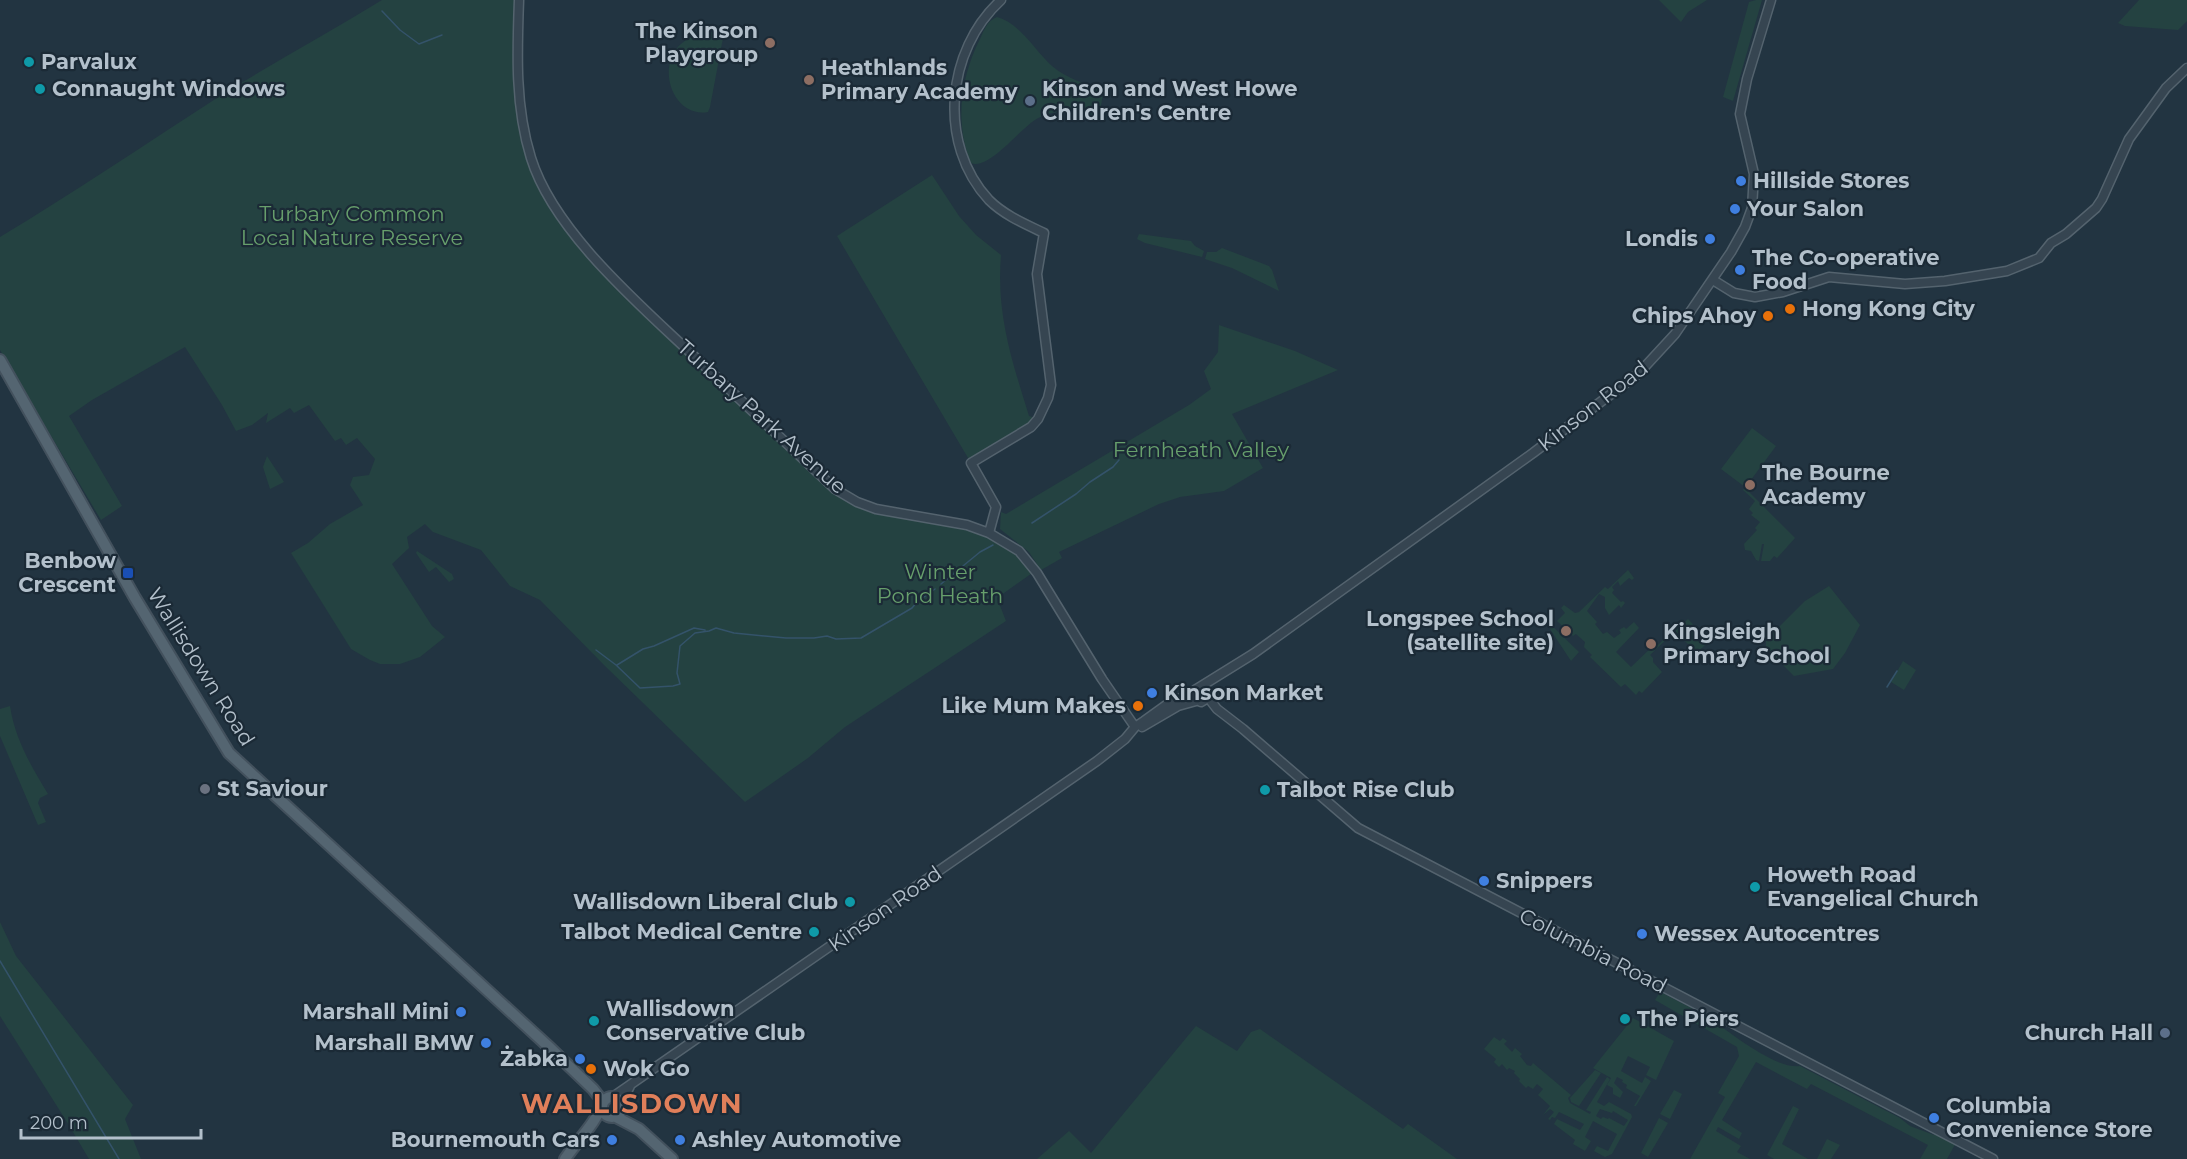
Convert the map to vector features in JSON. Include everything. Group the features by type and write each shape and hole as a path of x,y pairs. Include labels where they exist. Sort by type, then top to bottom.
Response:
{"main road":[{"name":"Wallisdown Road","path":"0,360 130,589 229,753 672,1159"},
{"path":"588,1127 613,1105"},
{"path":"565,1159 600,1113 613,1105"}],"street":[{"name":"Turbary Park Avenue","path":"519,0 518,89 532,160 556,207 586,248 660,324 835,489 857,502 876,509 967,525 989,533 1018,551 1035,571 1102,679 1135,727"},
{"path":"989,533 996,507 971,463 1031,427 1038,419 1048,398 1051,385 1037,274 1039,251 1044,233 1015,219 989,199 966,166 955,123 956,91 963,61 975,32 1001,0"},
{"name":"Kinson Road","path":"613,1105 630,1086 1097,761 1125,739 1135,727 1169,703 1200,695 1211,681 1362,577 1639,373 1675,334 1713,280 1745,227 1752,208 1754,174 1740,114 1747,79 1771,0"},
{"path":"1713,280 1734,293 1755,297 1783,292 1829,277 1905,284 1945,281 2007,271 2039,258 2050,243 2066,234 2096,208 2129,139 2166,88 2187,68"},
{"name":"Columbia Road","path":"1200,695 1358,828 1993,1159"}],"green space":[{"name":"Turbary Common Local Nature Reserve","path":"382,0 519,0 517,40 526,137 547,192 586,248 835,489 857,502 967,525 1019,551 1035,571 997,598 1006,621 845,727 808,758 745,802 540,600 510,586 481,550 433,532 425,524 407,537 409,548 392,564 432,626 445,637 420,657 400,664 380,664 351,649 291,553 308,543 330,524 363,505 350,485 353,477 369,475 375,459 357,438 346,445 341,438 335,441 309,405 294,413 290,408 266,423 268,413 252,425 236,431 185,347 92,400 69,416 122,506 101,520 0,350 0,237 220,96"},
{"path":"1659,0 1707,0 1688,12 1681,22"},
{"path":"1762,0 1733,101 1723,97 1749,2"},
{"path":"2139,0 2187,0 2187,21 2178,30 2125,26 2118,23"},
{"path":"997,17 1020,31 1058,71 1076,80 1104,88 1099,117 1078,112 1054,112 1037,119 986,161 978,164 971,163 961,116 964,84 973,53 983,32 988,23"},
{"path":"711,32 718,33 723,38 710,107 708,112 693,111 681,104 673,92 669,77 670,62 677,48 690,37"},
{"path":"932,175 959,216 976,235 1001,255 1001,297 1007,337 1029,416 1038,419 971,463 837,236"},
{"path":"1139,234 1191,241 1204,251 1202,257 1145,243 1137,239"},
{"path":"1222,248 1269,266 1279,291 1232,268 1205,259 1207,252 1216,252"},
{"name":"Fernheath Valley","path":"1219,325 1295,351 1338,370 1232,414 1263,468 1224,491 1180,497 1159,504 1059,552 1062,558 1041,570 1029,552 1000,529 1001,512 1006,514 1189,405 1211,389 1204,371 1218,352"},
{"path":"1752,428 1776,446 1745,488 1795,538 1777,558 1774,556 1770,561 1761,561 1764,544 1762,544 1759,561 1751,551 1745,550 1744,544 1757,530 1755,528 1760,522 1751,515 1753,513 1749,509 1755,501 1743,490 1745,487 1721,469"},
{"path":"267,456 284,482 270,489 263,467"},
{"path":"417,551 452,574 454,579 449,582 436,567 429,572 416,553"},
{"path":"1628,570 1634,578 1632,580 1629,578 1620,586 1618,581 1612,587 1614,590 1612,593 1625,603 1621,608 1619,605 1609,615 1605,608 1605,597 1599,594 1587,611 1597,622 1595,624 1603,634 1607,632 1614,638 1621,633 1619,630 1624,627 1626,629 1634,622 1639,628 1616,652 1631,667 1671,632 1672,634 1650,655 1662,672 1642,693 1639,691 1636,695 1625,684 1621,687 1590,657 1592,655 1584,647 1585,642 1576,634 1573,636 1557,621 1565,613 1561,608 1564,605 1575,613 1579,612 1605,587 1608,589"},
{"path":"1829,586 1860,625 1845,653 1833,669 1794,676 1766,648 1766,636 1780,626 1805,601"},
{"path":"1688,619 1709,641 1697,653 1675,631"},
{"path":"1547,621 1579,652 1571,661 1548,626"},
{"path":"1903,661 1916,670 1904,690 1891,682"},
{"path":"10,706 20,741 48,794 40,798 38,803 46,822 38,825 0,736 0,709"},
{"path":"0,922 16,956 133,1105 125,1119 141,1159 89,1159 0,1016"},
{"path":"1660,992 1706,1016 1738,1039 1778,1062 1800,1066 1900,1118 1910,1126 1934,1135 1937,1130 1957,1141 1947,1159 1920,1159 1928,1145 1811,1084 1807,1089 1756,1062 1722,1120 1742,1133 1739,1139 1718,1127 1716,1131 1741,1146 1737,1152 1750,1159 1690,1159 1725,1097 1718,1093 1739,1056 1737,1047 1655,1000"},
{"path":"1633,1018 1674,1041 1656,1080 1646,1075 1650,1067 1628,1056 1621,1071 1642,1083 1645,1077 1651,1081 1636,1106 1634,1106 1640,1096 1626,1088 1627,1085 1622,1082 1623,1080 1617,1077 1614,1083 1623,1092 1620,1098 1613,1094 1613,1088 1607,1085 1611,1078 1593,1068"},
{"path":"1196,1026 1237,1051 1251,1032 1260,1029 1403,1129 1408,1124 1457,1159 1037,1159 1069,1131 1091,1153"},
{"path":"1494,1037 1500,1041 1503,1038 1507,1041 1504,1044 1512,1052 1515,1048 1522,1054 1520,1056 1527,1065 1531,1066 1533,1063 1571,1095 1568,1098 1570,1103 1590,1114 1591,1112 1586,1110 1607,1077 1610,1079 1597,1102 1604,1106 1609,1102 1631,1114 1632,1117 1612,1154 1605,1157 1594,1151 1597,1146 1608,1151 1617,1134 1593,1121 1585,1137 1591,1141 1585,1151 1573,1144 1575,1140 1554,1124 1557,1119 1580,1130 1584,1124 1559,1112 1555,1118 1548,1119 1554,1112 1550,1109 1543,1115 1550,1106 1538,1095 1543,1089 1537,1084 1533,1089 1528,1086 1526,1088 1519,1081 1515,1071 1509,1068 1507,1070 1502,1064 1499,1067 1494,1062 1496,1059 1484,1049","holes":["1600,1109 1612,1113 1613,1111 1628,1120 1624,1126 1609,1118 1601,1119 1596,1116"]},
{"path":"1595,1070 1601,1073 1579,1106 1571,1102 1570,1098"},
{"path":"1674,1090 1682,1094 1670,1119 1660,1114"},
{"path":"1793,1106 1799,1109 1782,1144 1808,1159 1774,1159 1767,1155"},
{"path":"1659,1118 1668,1123 1648,1157 1641,1153"},
{"path":"1827,1139 1840,1145 1831,1159 1817,1159"}],"waterway":[{"path":"382,11 400,30 419,44 442,35"},
{"path":"1032,523 1076,494 1119,460"},
{"path":"941,584 980,552 993,545"},
{"path":"596,650 640,688 673,686 680,684 677,673 680,646 695,633 716,628 734,633 786,638 827,636 836,639 861,638 912,608 935,589"},
{"path":"617,665 643,649 694,628 705,630"},
{"path":"1887,687 1897,671"},
{"path":"0,961 119,1159"}],"place":[{"name":"The Kinson Playgroup","path":"770,43"},
{"name":"Parvalux","path":"29,62"},
{"name":"Heathlands Primary Academy","path":"809,80"},
{"name":"Connaught Windows","path":"40,89"},
{"name":"Kinson and West Howe Children's Centre","path":"1030,101"},
{"name":"Hillside Stores","path":"1741,181"},
{"name":"Your Salon","path":"1735,209"},
{"name":"Londis","path":"1710,239"},
{"name":"The Co-operative Food","path":"1740,270"},
{"name":"Hong Kong City","path":"1790,309"},
{"name":"Chips Ahoy","path":"1768,316"},
{"name":"The Bourne Academy","path":"1750,485"},
{"name":"Benbow Crescent","path":"128,573"},
{"name":"Longspee School (satellite site)","path":"1566,631"},
{"name":"Kingsleigh Primary School","path":"1651,644"},
{"name":"Kinson Market","path":"1152,693"},
{"name":"Like Mum Makes","path":"1138,706"},
{"name":"St Saviour","path":"205,789"},
{"name":"Talbot Rise Club","path":"1265,790"},
{"name":"Snippers","path":"1484,881"},
{"name":"Howeth Road Evangelical Church","path":"1755,887"},
{"name":"Wallisdown Liberal Club","path":"850,902"},
{"name":"Talbot Medical Centre","path":"814,932"},
{"name":"Wessex Autocentres","path":"1642,934"},
{"name":"Marshall Mini","path":"461,1012"},
{"name":"The Piers","path":"1625,1019"},
{"name":"Wallisdown Conservative Club","path":"594,1021"},
{"name":"Church Hall","path":"2165,1033"},
{"name":"Marshall BMW","path":"486,1043"},
{"name":"Żabka","path":"580,1059"},
{"name":"Wok Go","path":"591,1069"},
{"name":"Columbia Convenience Store","path":"1934,1118"},
{"name":"Bournemouth Cars","path":"612,1140"},
{"name":"Ashley Automotive","path":"680,1140"}],"district":[{"name":"WALLISDOWN","path":"632,1104"}],"park label":[{"name":"Winter Pond Heath","path":"940,584"}]}
